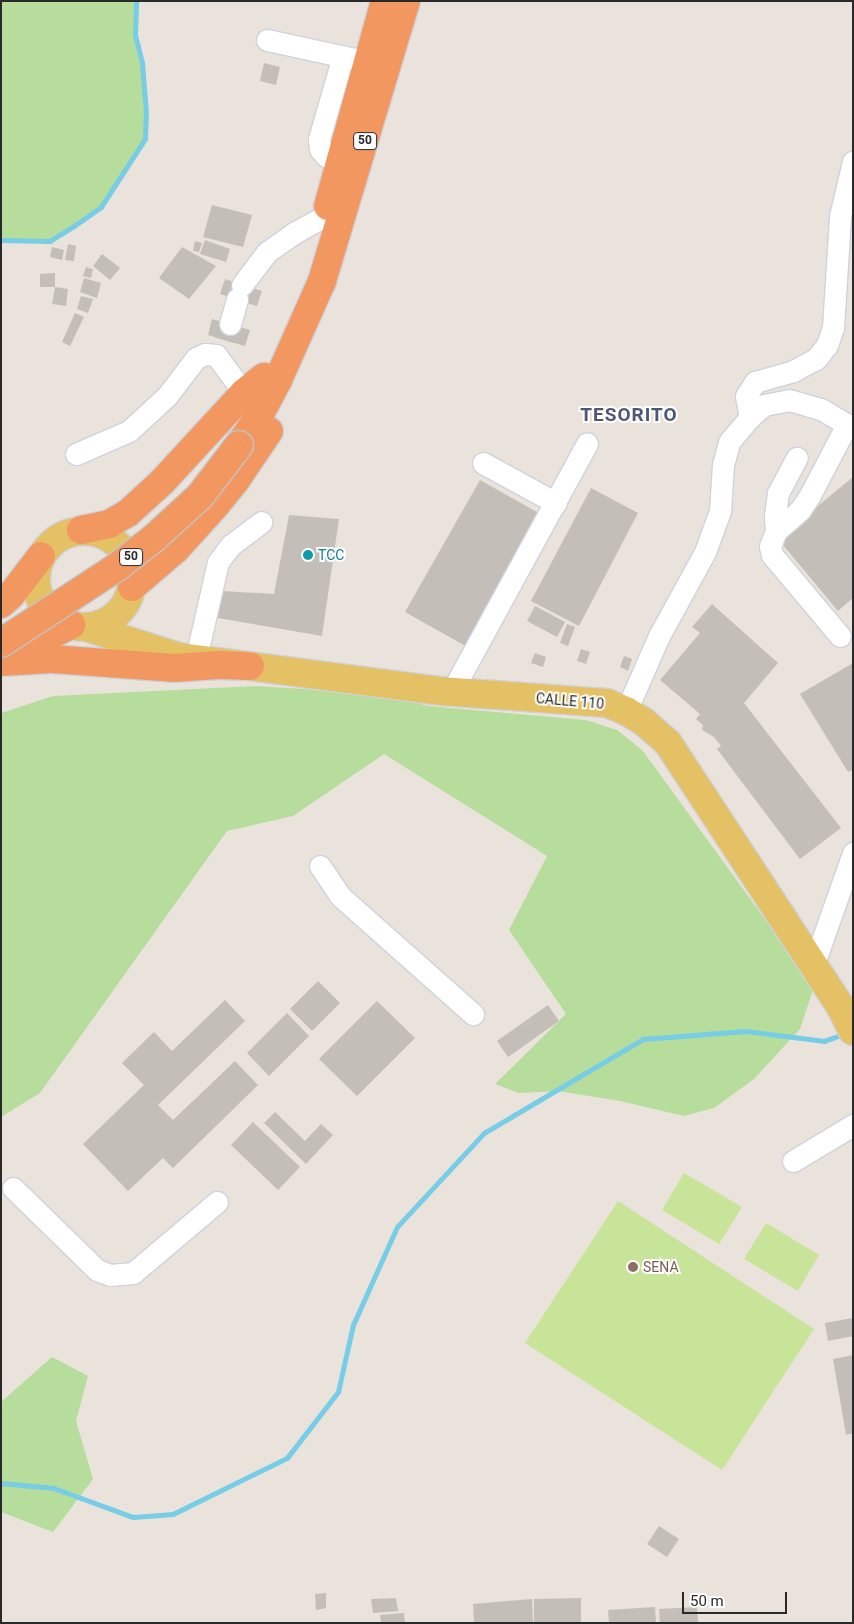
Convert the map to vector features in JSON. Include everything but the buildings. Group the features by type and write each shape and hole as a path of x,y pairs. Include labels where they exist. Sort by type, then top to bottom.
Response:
{"highway":[{"name":"50","path":"1,643 117,568 154,538 200,496 233,439 246,410 254,385 292,312 326,215 338,162 356,58 386,1"},
{"name":"50","path":"1,623 61,586 131,536 233,439 258,418 278,380 322,281 406,1"},
{"path":"132,588 176,549 215,506 236,480 272,427 299,369 306,320"},
{"path":"81,530 109,524 128,512 162,482 254,385"},
{"path":"1,604 11,596 41,556"},
{"path":"1,661 78,626"},
{"path":"1,661 52,659 175,668 218,665 250,666"}],"main road":[{"path":"132,588 122,608 115,616 101,624 78,626 57,620 46,610 39,598 35,584 36,569 41,556 58,538 81,530 100,533 116,542 130,562 132,588 131,603 137,623 188,658"},
{"name":"CALLE 110","path":"78,626 188,658 452,691 607,704 626,712 644,722 668,743 814,966 853,1031"}],"street":[{"path":"267,40 356,58"},
{"path":"750,417 746,396 755,382 793,371 816,359 826,345 833,328 840,216 853,162"},
{"path":"230,324 240,292 267,252 294,233 326,215"},
{"path":"76,454 129,431 167,396 196,358 206,354 216,355 254,385"},
{"path":"626,712 659,636 706,552 720,512 723,465 729,442 750,417 764,405 789,400 821,409 851,427 843,432 810,495 800,510 776,531 770,546 772,555 840,636"},
{"path":"452,691 587,443"},
{"path":"776,531 774,516 778,493 796,458"},
{"path":"483,463 556,503"},
{"path":"188,658 218,562 231,545 261,522"},
{"path":"814,966 853,853"},
{"path":"320,866 340,896 473,1014"},
{"path":"793,1161 853,1125"},
{"path":"13,1188 97,1270 110,1276 133,1273 217,1202"}],"green space":[{"path":"1,1 136,1 135,35 142,63 146,113 145,139 101,207 50,241 1,240"},
{"path":"256,686 385,694 428,706 586,720 617,730 643,751 814,987 800,1029 754,1079 714,1108 684,1116 620,1101 558,1091 519,1093 495,1084 566,1014 509,930 547,856 384,754 293,816 227,831 40,1093 1,1117 1,713 53,696"},
{"path":"684,1173 742,1207 719,1244 662,1210"},
{"path":"618,1201 814,1329 722,1470 525,1343"},
{"path":"766,1223 819,1255 798,1291 744,1259"},
{"path":"52,1357 88,1376 76,1421 93,1479 53,1532 1,1512 1,1402"}],"waterway":[{"path":"1,240 50,241 74,226 101,207 145,139 146,113 142,63 135,35 136,1"},
{"path":"1,1483 54,1488 133,1517 173,1514 287,1458 338,1392 353,1325 397,1227 484,1133 643,1039 746,1031 824,1041 844,1034"}],"tunnel":[{"path":"225,340 230,324"}],"place":[{"name":"TCC","path":"308,555"},
{"name":"SENA","path":"633,1267"}],"district":[{"name":"TESORITO","path":"629,415"}]}
